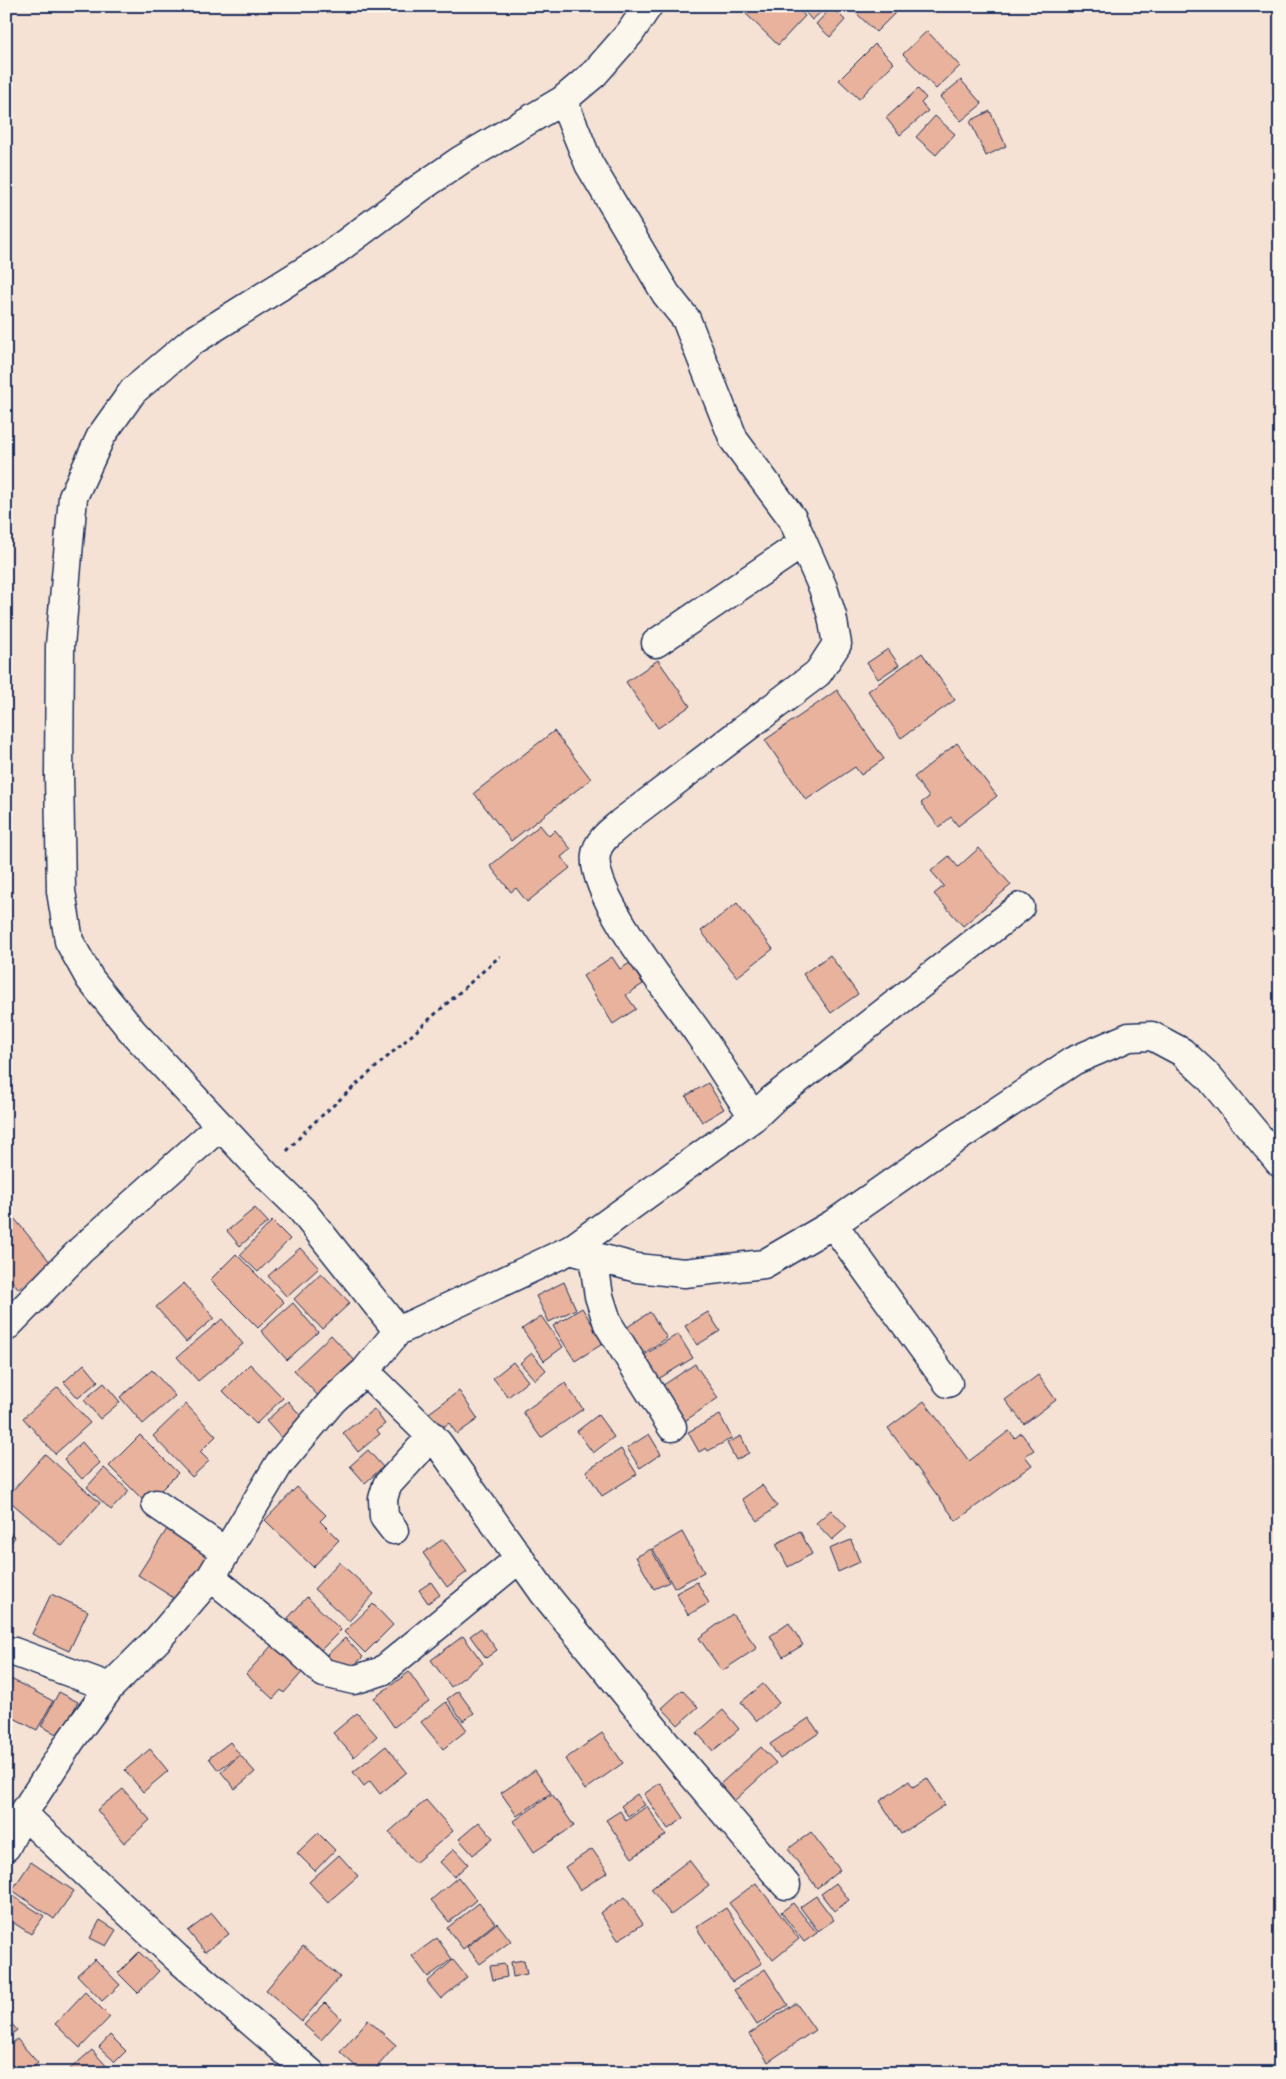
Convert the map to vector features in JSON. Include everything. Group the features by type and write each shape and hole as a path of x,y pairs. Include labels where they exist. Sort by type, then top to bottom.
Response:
{"street":[{"path":"398,1331 301,1209 266,1175 133,1032 90,979 69,941 61,891 58,774 60,646 73,498 101,436 133,390 191,342 327,257 461,160 563,100 594,74 630,33 648,6"},
{"path":"563,100 589,164 666,294 686,319 734,440 792,518 823,588 832,616 836,644 818,673 622,822 604,838 596,853 596,873 606,895 632,940 699,1035 754,1118"},
{"path":"656,643 803,543"},
{"path":"6,1847 23,1814 71,1740 110,1687 158,1639 211,1577 279,1464 332,1400 365,1371 398,1331 523,1270 582,1253 754,1118 773,1099 1020,907"},
{"path":"582,1253 637,1268 684,1273 764,1264 833,1224 945,1146 1073,1061 1129,1037 1152,1036 1182,1052 1209,1077 1280,1163"},
{"path":"6,1327 81,1250 220,1126"},
{"path":"833,1224 948,1383"},
{"path":"582,1253 608,1324 672,1427"},
{"path":"365,1371 432,1436 460,1472 544,1593 673,1752 786,1885"},
{"path":"394,1530 384,1517 383,1499 387,1486 432,1436"},
{"path":"156,1504 226,1552"},
{"path":"211,1577 294,1645 324,1673 354,1680 382,1670 520,1558"},
{"path":"6,1651 14,1652 110,1687"},
{"path":"23,1814 177,1958 311,2073"}],"path":[{"path":"266,1175 308,1128 500,956"}],"building":[{"path":"742,6 795,6 805,16 778,45 740,8"},
{"path":"800,6 828,6 812,20"},
{"path":"856,6 899,6 900,8 876,32 853,10"},
{"path":"832,7 845,20 830,37 816,24"},
{"path":"927,31 960,66 936,89 903,54"},
{"path":"875,44 894,63 859,99 839,80"},
{"path":"961,80 982,104 961,121 940,97"},
{"path":"918,89 926,98 921,103 928,111 900,135 886,118"},
{"path":"990,111 1006,146 986,156 970,121"},
{"path":"935,116 955,134 936,155 916,137"},
{"path":"888,649 899,665 878,679 867,663"},
{"path":"922,653 955,700 901,738 868,691"},
{"path":"658,660 690,706 658,728 626,682"},
{"path":"837,690 884,759 861,775 855,767 806,800 765,740"},
{"path":"554,731 591,779 511,841 474,793"},
{"path":"957,743 997,796 958,826 951,817 939,827 921,803 929,797 914,777"},
{"path":"540,825 549,836 555,830 571,849 561,857 570,868 527,902 516,888 511,892 490,866"},
{"path":"979,848 1011,885 963,926 934,894 944,886 931,871 949,856 958,867"},
{"path":"737,903 773,949 737,977 701,931"},
{"path":"830,955 858,994 831,1013 803,974"},
{"path":"612,957 620,969 630,963 643,984 626,995 636,1009 613,1024 583,976"},
{"path":"708,1083 724,1109 702,1122 686,1096"},
{"path":"255,1208 268,1222 240,1246 227,1231"},
{"path":"14,1218 51,1263 19,1289 6,1274 6,1225"},
{"path":"272,1221 290,1239 258,1272 240,1255"},
{"path":"300,1248 319,1268 287,1297 268,1276"},
{"path":"236,1254 284,1302 258,1328 210,1280"},
{"path":"321,1273 350,1303 322,1329 294,1299"},
{"path":"564,1282 576,1309 549,1322 536,1296"},
{"path":"184,1283 214,1318 186,1342 156,1307"},
{"path":"293,1303 318,1332 287,1360 261,1331"},
{"path":"582,1308 604,1343 575,1361 553,1326"},
{"path":"650,1312 667,1338 643,1354 626,1328"},
{"path":"708,1312 720,1331 697,1345 685,1326"},
{"path":"541,1316 563,1347 544,1361 522,1329"},
{"path":"222,1319 243,1344 198,1381 177,1357"},
{"path":"678,1334 693,1358 655,1381 641,1357"},
{"path":"331,1335 359,1365 322,1400 294,1370"},
{"path":"532,1353 546,1370 535,1380 520,1363"},
{"path":"513,1362 528,1381 508,1397 493,1378"},
{"path":"84,1364 98,1381 78,1398 64,1382"},
{"path":"250,1364 283,1398 256,1424 223,1391"},
{"path":"695,1364 718,1398 685,1421 662,1386"},
{"path":"152,1370 175,1396 143,1424 120,1397"},
{"path":"1038,1375 1056,1400 1024,1424 1005,1400"},
{"path":"104,1383 120,1402 100,1419 84,1400"},
{"path":"565,1383 583,1409 541,1438 523,1412"},
{"path":"58,1387 90,1423 55,1454 23,1418"},
{"path":"459,1391 478,1419 457,1434 449,1423 440,1429 429,1413"},
{"path":"288,1401 306,1422 285,1442 266,1421"},
{"path":"924,1401 969,1461 1009,1431 1015,1438 1021,1433 1034,1450 1025,1456 1032,1465 956,1521 888,1428"},
{"path":"186,1404 216,1436 200,1452 209,1461 192,1477 153,1436"},
{"path":"374,1409 385,1424 377,1430 380,1434 358,1452 343,1433"},
{"path":"598,1415 614,1437 593,1453 577,1431"},
{"path":"720,1415 732,1438 708,1451 706,1448 699,1452 688,1432"},
{"path":"649,1434 661,1454 640,1468 627,1448"},
{"path":"140,1435 178,1473 147,1504 109,1466"},
{"path":"741,1436 749,1453 736,1460 727,1443"},
{"path":"82,1442 100,1463 82,1479 64,1459"},
{"path":"621,1449 637,1474 602,1496 586,1471"},
{"path":"368,1450 383,1467 365,1483 350,1466"},
{"path":"45,1454 100,1503 62,1546 6,1498"},
{"path":"104,1468 129,1491 111,1510 87,1487"},
{"path":"762,1485 777,1506 758,1521 742,1499"},
{"path":"297,1487 326,1515 320,1521 339,1540 313,1567 265,1520"},
{"path":"831,1510 847,1527 832,1540 816,1523"},
{"path":"169,1526 215,1556 183,1604 138,1575"},
{"path":"6,1531 15,1537 6,1550"},
{"path":"800,1531 812,1554 788,1567 776,1544"},
{"path":"682,1532 704,1572 674,1588 653,1549"},
{"path":"443,1539 467,1572 447,1587 423,1553"},
{"path":"851,1540 860,1562 838,1572 829,1549"},
{"path":"651,1549 669,1582 654,1589 636,1557"},
{"path":"339,1562 374,1594 349,1621 314,1589"},
{"path":"431,1582 440,1595 428,1603 419,1590"},
{"path":"697,1582 709,1603 688,1615 676,1593"},
{"path":"51,1594 88,1611 69,1651 32,1634"},
{"path":"307,1597 341,1630 321,1650 288,1618"},
{"path":"373,1604 393,1625 365,1653 344,1632"},
{"path":"732,1614 757,1648 722,1671 699,1638"},
{"path":"789,1623 803,1645 783,1657 770,1636"},
{"path":"481,1628 497,1650 486,1658 470,1636"},
{"path":"463,1636 483,1663 451,1687 431,1660"},
{"path":"345,1638 363,1657 345,1674 327,1655"},
{"path":"274,1643 304,1670 284,1693 281,1690 273,1699 246,1674"},
{"path":"409,1672 429,1701 394,1727 374,1698"},
{"path":"9,1678 53,1701 37,1730 6,1714 6,1683"},
{"path":"763,1684 779,1703 757,1721 741,1702"},
{"path":"682,1690 698,1707 678,1725 662,1708"},
{"path":"458,1691 474,1713 463,1721 447,1699"},
{"path":"59,1692 78,1702 60,1736 41,1726"},
{"path":"446,1702 467,1730 443,1749 421,1722"},
{"path":"723,1710 739,1729 713,1751 697,1733"},
{"path":"357,1713 377,1736 354,1757 333,1733"},
{"path":"809,1718 819,1733 780,1759 770,1744"},
{"path":"602,1733 623,1763 585,1790 565,1759"},
{"path":"230,1742 240,1755 218,1770 209,1758"},
{"path":"386,1746 407,1772 380,1794 370,1781 364,1786 353,1772"},
{"path":"761,1747 776,1763 734,1801 719,1785"},
{"path":"150,1749 168,1771 143,1792 125,1770"},
{"path":"240,1755 255,1772 235,1789 221,1772"},
{"path":"535,1770 551,1793 517,1816 501,1793"},
{"path":"927,1778 945,1805 901,1834 880,1801 909,1781 913,1787"},
{"path":"660,1783 684,1818 668,1829 644,1794"},
{"path":"123,1789 150,1820 124,1843 97,1810"},
{"path":"552,1794 574,1826 534,1852 514,1821"},
{"path":"637,1794 645,1805 628,1816 621,1806"},
{"path":"426,1800 453,1831 415,1863 389,1832"},
{"path":"647,1806 666,1835 632,1858 606,1820 620,1811 626,1821"},
{"path":"479,1822 493,1838 473,1855 459,1839"},
{"path":"811,1832 840,1870 817,1888 788,1849"},
{"path":"318,1833 335,1850 315,1871 297,1853"},
{"path":"454,1849 468,1864 454,1877 440,1862"},
{"path":"592,1849 608,1872 580,1890 565,1867"},
{"path":"339,1855 358,1876 328,1902 309,1882"},
{"path":"689,1860 709,1886 671,1915 651,1889"},
{"path":"31,1862 74,1891 54,1919 12,1890"},
{"path":"458,1877 476,1900 449,1922 431,1900"},
{"path":"756,1883 799,1939 773,1960 729,1903"},
{"path":"836,1883 849,1900 834,1911 821,1894"},
{"path":"8,1893 44,1916 31,1934 6,1918"},
{"path":"816,1896 834,1920 818,1931 800,1907"},
{"path":"625,1897 643,1924 618,1940 600,1913"},
{"path":"479,1903 495,1923 463,1949 447,1928"},
{"path":"793,1903 817,1933 804,1942 781,1912"},
{"path":"726,1908 762,1963 732,1982 696,1927"},
{"path":"212,1913 229,1934 205,1952 188,1931"},
{"path":"100,1920 116,1930 106,1946 90,1938"},
{"path":"497,1923 511,1941 480,1964 467,1947"},
{"path":"437,1938 452,1959 428,1977 412,1956"},
{"path":"303,1946 340,1977 302,2021 266,1990"},
{"path":"139,1952 159,1971 138,1993 118,1973"},
{"path":"95,1959 120,1985 102,2001 77,1975"},
{"path":"453,1960 467,1977 441,1999 427,1982"},
{"path":"524,1960 527,1974 513,1977 511,1962"},
{"path":"505,1964 507,1977 493,1980 490,1966"},
{"path":"765,1969 788,2005 757,2025 734,1990"},
{"path":"85,1992 110,2017 80,2048 55,2024"},
{"path":"325,2003 341,2018 321,2040 304,2025"},
{"path":"796,2003 815,2030 768,2062 749,2034"},
{"path":"6,2017 17,2030 6,2039"},
{"path":"368,2020 396,2045 372,2073 363,2073 340,2052"},
{"path":"110,2035 126,2051 115,2062 99,2047"},
{"path":"17,2039 38,2063 27,2073 12,2073 6,2066 6,2048"},
{"path":"92,2050 111,2071 109,2073 73,2073 70,2069"}]}
